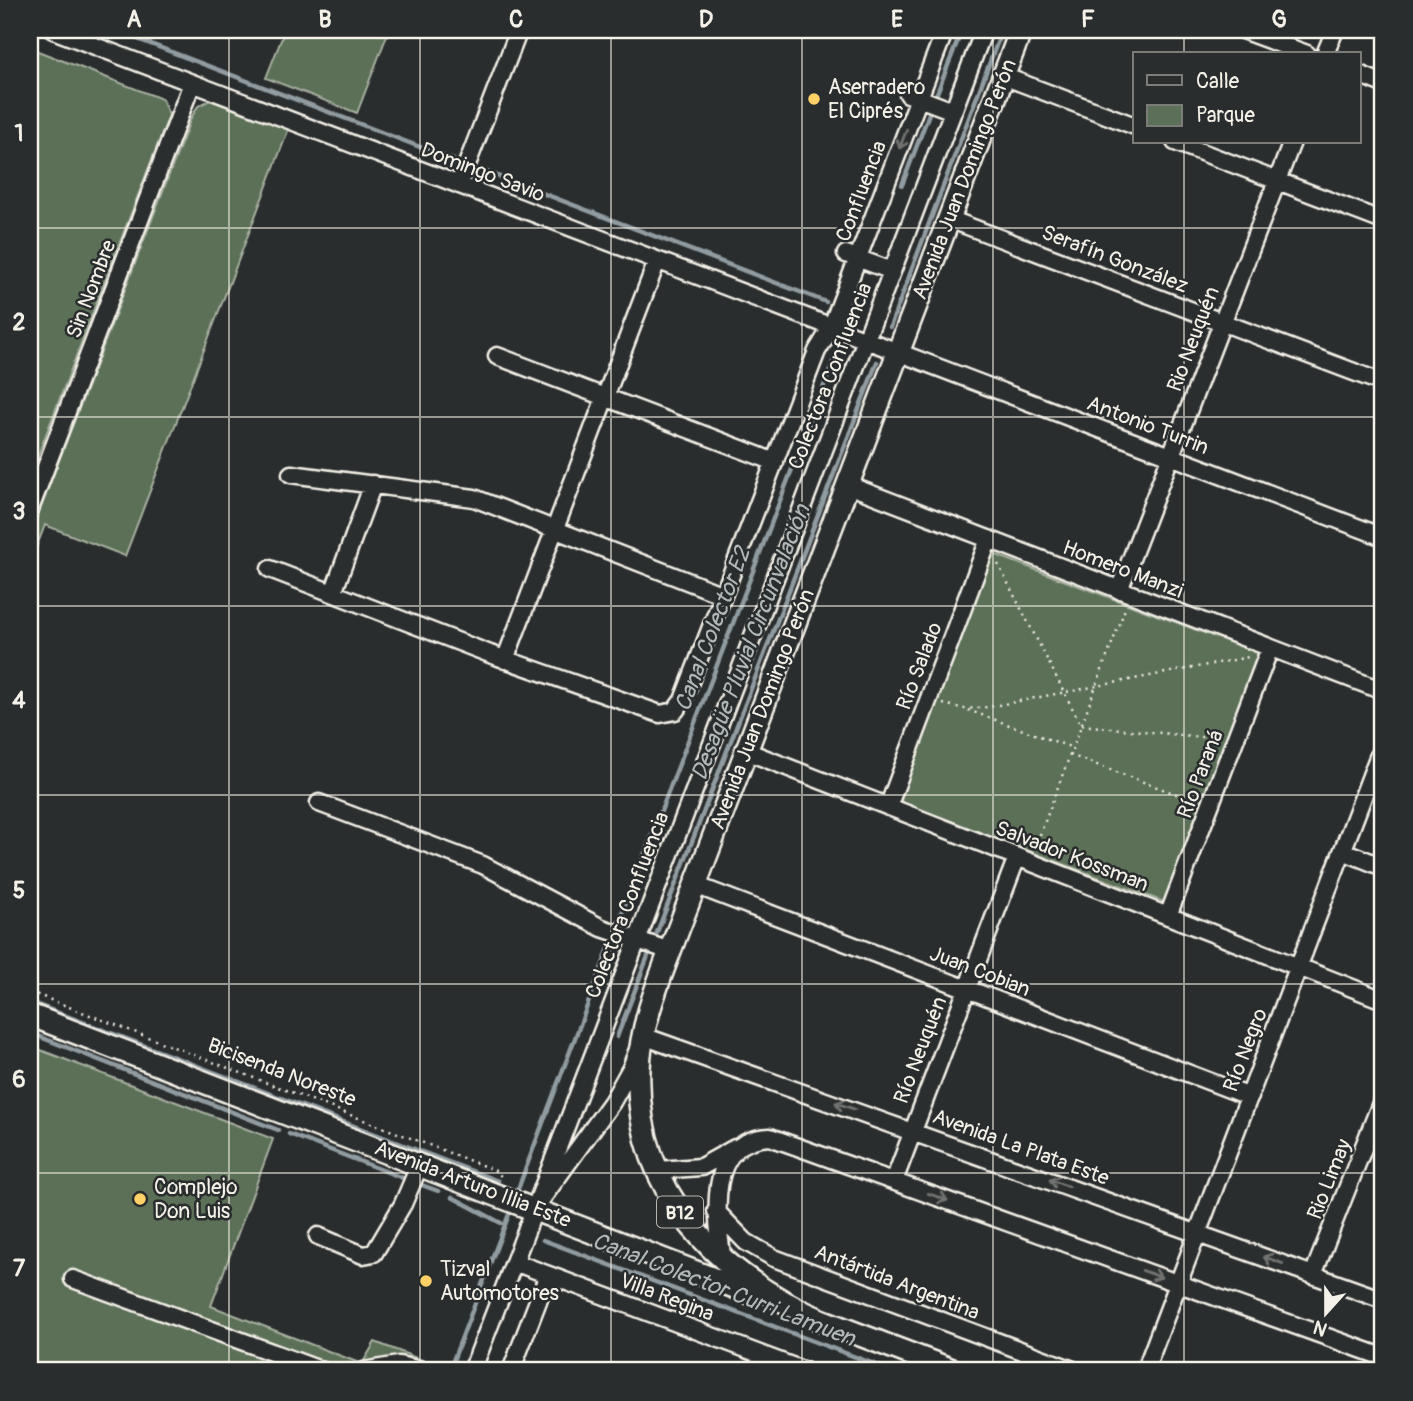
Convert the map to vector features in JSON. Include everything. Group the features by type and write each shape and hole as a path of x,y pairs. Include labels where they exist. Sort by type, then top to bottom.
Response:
{"main road":[{"name":"Avenida Juan Domingo Perón","path":"643,1035 670,951 1021,30"},
{"name":"Avenida Arturo Illia Este","path":"30,1015 955,1371"},
{"name":"B12","path":"643,1035 639,1068 643,1126 657,1170 686,1220 723,1261 773,1298 825,1322"}],"street":[{"name":"Domingo Savio","path":"54,30 898,354"},
{"path":"459,186 519,30"},
{"name":"Confluencia","path":"505,660 660,714 670,713 681,704 817,351 831,328 852,256 913,96 945,30"},
{"name":"Colectora Confluencia","path":"535,1208 984,30"},
{"path":"1242,30 1302,52"},
{"path":"1326,52 1335,30"},
{"path":"1360,74 1383,84"},
{"path":"1003,76 1133,125"},
{"name":"Sin Nombre","path":"30,509 192,83"},
{"path":"913,96 953,111"},
{"path":"1180,144 1383,221"},
{"name":"Rio Neuquén","path":"1116,596 1291,144"},
{"name":"Serafín González","path":"949,219 1383,383"},
{"path":"852,256 892,271"},
{"path":"270,569 505,660 657,261"},
{"name":"Antonio Turrin","path":"898,354 1383,537"},
{"path":"497,356 775,462"},
{"path":"291,474 466,496 723,595"},
{"path":"333,593 373,484"},
{"name":"Homero Manzi","path":"848,485 989,539 1116,596 1270,648 1383,691"},
{"name":"Río Salado","path":"888,807 989,539"},
{"name":"Río Paraná","path":"1168,916 1270,648"},
{"name":"Río Negro","path":"1145,1371 1383,744"},
{"name":"Salvador Kossman","path":"746,751 1383,1000"},
{"path":"320,803 482,865 602,928 670,951"},
{"path":"1343,851 1383,867"},
{"name":"Río Neuquén","path":"894,1181 1017,857"},
{"name":"Juan Cobian","path":"695,885 1250,1097"},
{"name":"Avenida Juan Domingo Perón","path":"472,1371 535,1208 612,1102 631,1068 643,1035"},
{"name":"Avenida La Plata Este","path":"643,1035 1383,1300"},
{"name":"Rio Limay","path":"1313,1275 1378,1129 1383,1098"},
{"path":"657,1170 701,1167 757,1138 782,1140 1383,1357"},
{"path":"723,1261 716,1211 723,1172 737,1146"},
{"path":"318,1236 359,1254 374,1252 403,1204 420,1164"},
{"name":"Antártida Argentina","path":"716,1211 746,1242 774,1258 1076,1371"},
{"name":"Villa Regina","path":"514,1262 805,1371"},
{"path":"511,1371 548,1275"},
{"path":"73,1279 323,1371"},
{"path":"363,1371 399,1365 425,1371"}],"path":[{"path":"995,558 1006,562"},
{"path":"990,570 995,558"},
{"path":"995,558 1081,725"},
{"path":"1035,848 1126,608 1116,596"},
{"path":"1240,652 1252,656"},
{"path":"965,709 1096,688 1252,656"},
{"path":"1248,668 1252,656"},
{"path":"939,703 965,709 1073,748"},
{"path":"1081,725 1221,739 1225,727"},
{"path":"1070,755 1197,801 1193,813"},
{"name":"Bicisenda Noreste","path":"30,992 494,1170 506,1185 502,1195"}],"green space":[{"path":"285,30 389,30 357,113 266,78"},
{"path":"30,48 162,99 169,115 30,476"},
{"path":"210,100 289,128 125,556 45,525 30,564 30,536 191,118 198,106"},
{"path":"991,553 1258,653 1164,902 897,801"},
{"name":"Complejo Don Luis","path":"30,1046 273,1139 211,1306 362,1364 375,1342 443,1368 441,1371 30,1371"}],"waterway":[{"path":"114,30 454,160"},
{"name":"Canal Colector E2","path":"935,98 962,30"},
{"name":"Desagüe Pluvial Circunvalación","path":"890,327 1002,30"},
{"name":"Canal Colector E2","path":"902,185 930,111"},
{"path":"482,170 826,302"},
{"name":"Canal Colector E2","path":"617,926 840,344"},
{"name":"Desagüe Pluvial Circunvalación","path":"656,935 877,362"},
{"name":"Canal Colector E2","path":"518,1189 612,940"},
{"name":"Desagüe Pluvial Circunvalación","path":"617,1037 648,956"},
{"path":"30,1002 498,1181"},
{"name":"Canal Colector Curri Lamuen","path":"30,1033 278,1130"},
{"name":"Canal Colector Curri Lamuen","path":"289,1134 408,1180"},
{"name":"Canal Colector Curri Lamuen","path":"419,1184 438,1191"},
{"name":"Canal Colector Curri Lamuen","path":"452,1197 501,1223"},
{"name":"Canal Colector E2","path":"449,1371 511,1209"},
{"name":"Canal Colector Curri Lamuen","path":"543,1240 893,1371"}],"place":[{"name":"Aserradero El Ciprés","path":"814,99"},
{"name":"Complejo Don Luis","path":"140,1199"},
{"name":"Tizval Automotores","path":"426,1281"}]}
